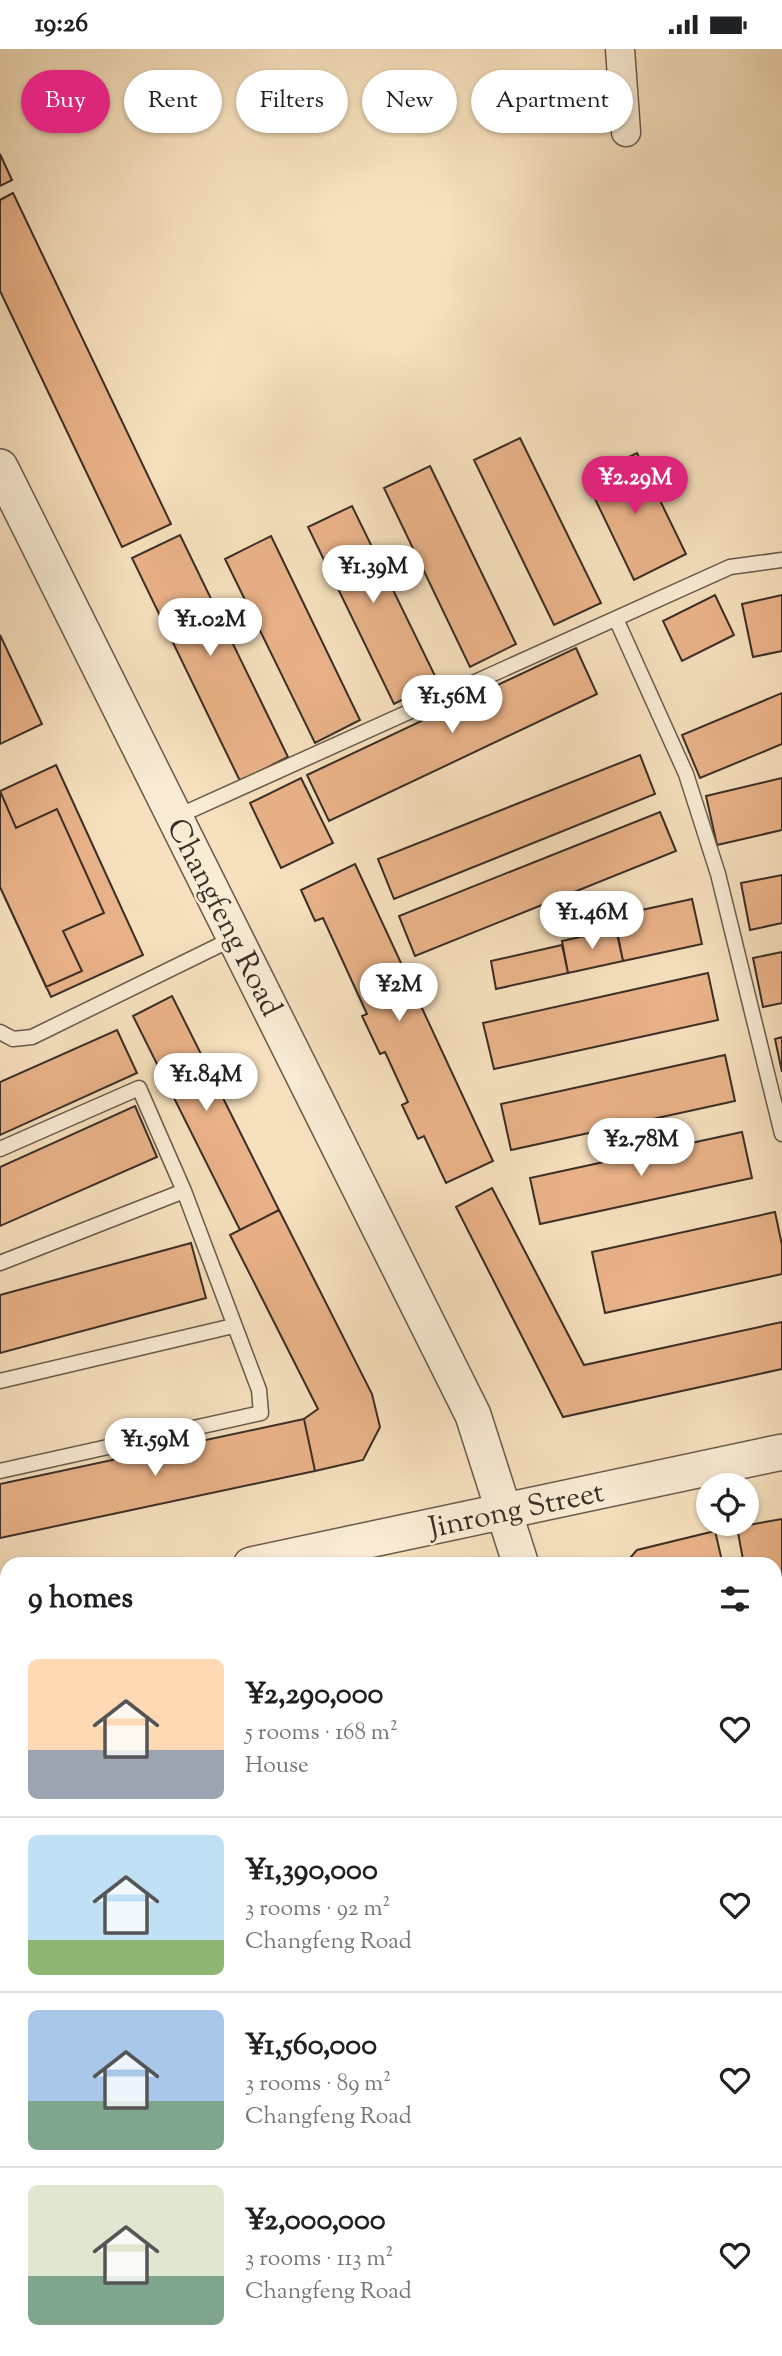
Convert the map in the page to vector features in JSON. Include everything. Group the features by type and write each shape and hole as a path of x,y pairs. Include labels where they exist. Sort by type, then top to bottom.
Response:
{"street":[{"path":"620,49 621,70"},
{"name":"Changfeng Road","path":"0,467 9,508 175,818 474,1415 519,1557"},
{"name":"Jinrong Street","path":"289,1557 782,1453"}],"lane":[{"path":"175,818 730,567 782,560"},
{"path":"616,619 686,774 718,874 782,1134"},
{"path":"0,1033 13,1039 32,1037 235,937"},
{"path":"0,1149 139,1088 184,1191 259,1390 261,1413 0,1471"},
{"path":"0,1263 184,1191"},
{"path":"0,1381 233,1326"}],"building":[{"path":"0,154 12,180 0,186"},
{"path":"13,193 171,524 122,547 0,291 0,200"},
{"path":"520,438 601,603 554,625 474,460"},
{"path":"637,453 686,554 634,580 585,478"},
{"path":"430,466 516,644 470,667 384,488"},
{"path":"352,506 438,682 394,704 308,527"},
{"path":"180,535 288,757 240,781 132,558"},
{"path":"271,536 360,720 315,743 225,559"},
{"path":"715,595 734,635 682,661 663,621"},
{"path":"782,595 782,651 753,657 742,604"},
{"path":"0,635 42,724 0,744"},
{"path":"576,648 597,694 329,821 307,775"},
{"path":"782,693 782,744 700,778 682,735"},
{"path":"640,755 655,794 394,899 378,859"},
{"path":"56,765 143,955 51,997 0,887 0,791"},
{"path":"301,778 333,843 281,868 250,803"},
{"path":"782,778 782,830 717,845 706,796"},
{"path":"0,791 16,828 57,809 104,913 63,931 82,971 46,987 0,887"},
{"path":"660,812 676,851 415,956 399,916"},
{"path":"355,864 493,1161 446,1183 424,1136 418,1139 402,1105 408,1102 385,1052 380,1054 362,1016 367,1014 323,918 315,921 301,890"},
{"path":"782,875 782,923 750,930 741,883"},
{"path":"692,899 702,944 623,961 614,916"},
{"path":"616,929 623,961 568,973 562,941"},
{"path":"562,945 568,973 496,989 491,961"},
{"path":"782,952 782,1003 763,1007 753,958"},
{"path":"708,973 718,1020 494,1069 483,1023"},
{"path":"172,996 279,1210 240,1230 133,1016"},
{"path":"117,1030 137,1073 0,1135 0,1082"},
{"path":"782,1037 782,1072 775,1039"},
{"path":"725,1055 735,1101 511,1150 501,1104"},
{"path":"135,1106 157,1157 0,1226 0,1167"},
{"path":"742,1132 752,1178 540,1224 530,1178"},
{"path":"492,1188 584,1365 782,1322 782,1369 563,1417 456,1207"},
{"path":"279,1210 372,1394 380,1427 363,1460 315,1471 304,1419 318,1409 230,1235"},
{"path":"775,1212 782,1245 782,1274 605,1313 592,1252"},
{"path":"191,1243 206,1298 0,1353 0,1295"},
{"path":"304,1419 315,1471 0,1538 0,1484"},
{"path":"782,1519 782,1557 743,1557 739,1536 759,1536 759,1523"},
{"path":"696,1536 716,1536 721,1557 631,1557 637,1550"}]}
